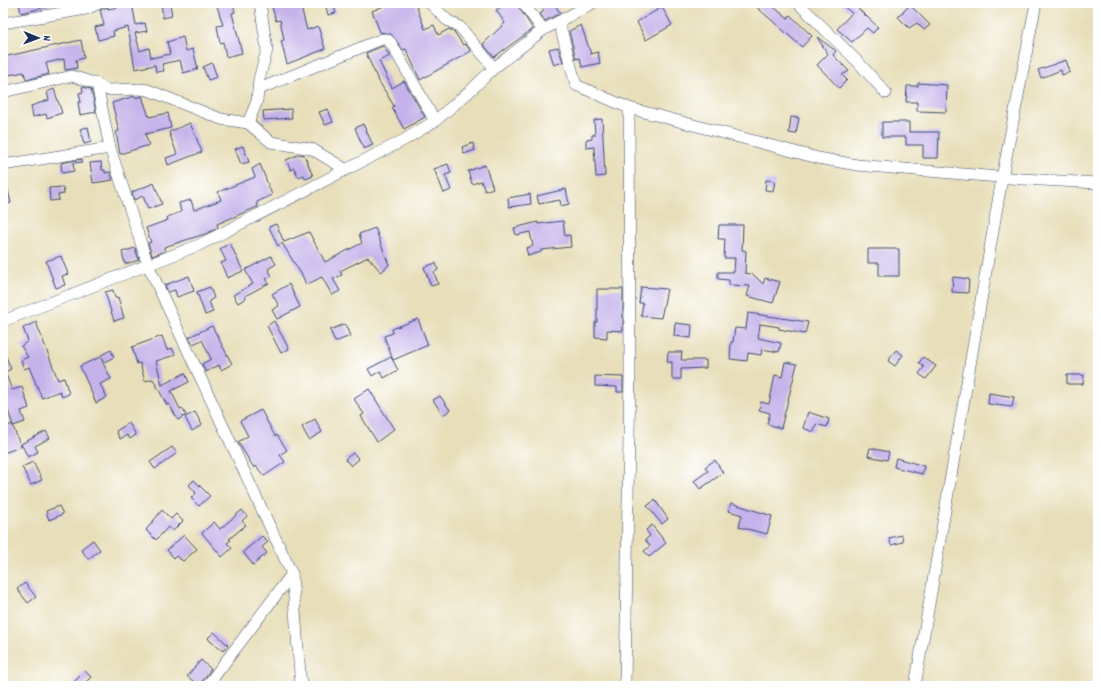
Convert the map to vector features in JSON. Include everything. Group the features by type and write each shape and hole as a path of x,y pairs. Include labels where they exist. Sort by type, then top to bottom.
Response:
{"street":[{"path":"3,23 86,9 100,3"},
{"path":"248,123 257,101 260,79 267,50 260,3"},
{"path":"430,3 447,20 460,27 494,68"},
{"path":"523,3 543,30"},
{"path":"3,321 214,238 345,169 404,140 435,121 494,68 543,30 593,3"},
{"path":"798,3 886,93"},
{"path":"915,686 1002,178 1036,3"},
{"path":"559,22 576,85 629,108 818,158 857,165 1002,178 1098,183"},
{"path":"259,89 382,39 387,39 391,43 435,121"},
{"path":"3,92 72,76 97,84 108,90 148,90 221,120 248,123 271,142 312,149 345,169"},
{"path":"97,84 110,148 148,265 292,574 301,686"},
{"path":"625,686 630,372 629,108"},
{"path":"3,165 110,148"},
{"path":"207,686 292,574"}],"building":[{"path":"19,3 49,3 50,6 21,13"},
{"path":"123,3 132,3 136,25 145,23 147,31 135,33 140,51 149,48 151,58 170,54 167,42 183,37 186,51 193,49 198,69 183,73 180,60 162,64 164,71 156,72 155,65 135,69 128,27 113,31 114,36 98,40 95,27 104,25 100,10 108,7 108,9 124,6"},
{"path":"161,3 170,3 172,16 163,18"},
{"path":"216,3 233,3 235,12 232,13 242,53 226,57 223,42 220,43 217,26 223,25"},
{"path":"271,3 300,3 307,30 318,26 325,49 287,64 281,41 284,40 280,20 276,21"},
{"path":"325,3 333,3 336,13 328,15"},
{"path":"383,3 415,3 425,29 434,25 438,35 449,29 455,33 463,45 465,44 471,51 420,80 406,49 403,50 391,34 380,32 372,11 384,6"},
{"path":"507,3 516,3 533,29 494,57 483,44 505,23 496,10"},
{"path":"545,3 554,3 560,13 545,21 540,14 544,11 541,6"},
{"path":"752,3 769,3 788,19 790,15 812,36 802,47"},
{"path":"839,3 852,3 878,27 873,33 867,28 852,42 837,29 852,13"},
{"path":"910,5 930,25 924,30 917,23 909,28 898,17"},
{"path":"662,7 672,25 646,40 637,22"},
{"path":"581,25 591,54 598,52 600,63 582,67 580,58 576,59 569,31"},
{"path":"817,37 836,51 833,55 849,71 842,75 847,80 839,88 817,65 828,54"},
{"path":"81,40 84,58 76,60 77,68 65,70 64,59 46,63 49,74 26,80 24,72 3,76 3,57"},
{"path":"383,46 390,56 379,61 392,88 404,81 425,117 404,129 392,108 394,106 377,78 366,53"},
{"path":"558,47 563,62 554,65 549,49"},
{"path":"1066,60 1070,72 1062,75 1061,70 1041,78 1038,70"},
{"path":"212,63 217,77 208,80 203,67"},
{"path":"918,83 947,85 946,112 917,111 917,102 906,102 907,86 918,86"},
{"path":"82,87 91,89 96,112 80,115 78,102 81,102 79,93 83,92"},
{"path":"54,89 62,113 47,118 46,114 33,117 31,106 49,100 47,92"},
{"path":"135,96 135,98 142,96 149,117 168,113 171,128 145,134 149,145 120,154 116,132 119,131 112,103"},
{"path":"291,109 292,118 264,120 263,111"},
{"path":"328,109 333,122 325,125 319,112"},
{"path":"791,117 799,118 796,134 789,133"},
{"path":"602,119 605,176 596,177 594,147 586,148 586,140 592,139 592,135 595,135 594,120"},
{"path":"882,122 909,122 909,132 939,132 938,158 923,158 923,145 906,145 906,137 882,137"},
{"path":"190,123 202,152 168,165 166,158 177,154 169,132"},
{"path":"363,124 373,145 364,149 355,128"},
{"path":"88,127 91,142 84,144 80,129"},
{"path":"473,143 475,150 464,154 462,147"},
{"path":"243,146 249,162 241,164 235,149"},
{"path":"300,154 304,155 313,176 306,179 304,175 298,177 294,168 291,170 286,160"},
{"path":"82,159 82,162 73,163 74,171 62,173 61,163"},
{"path":"101,162 102,170 105,170 105,173 110,172 113,180 93,183 90,163"},
{"path":"260,164 272,195 257,202 258,207 217,224 218,228 205,234 164,247 165,251 152,256 148,243 151,242 146,228 168,220 167,217 181,212 179,203 191,200 194,210 221,200 218,192 255,177 252,169"},
{"path":"448,164 451,173 445,175 451,190 444,193 434,169"},
{"path":"485,165 493,188 485,191 481,181 472,184 468,171"},
{"path":"766,180 775,181 773,191 765,190"},
{"path":"3,182 6,182 11,203 3,205"},
{"path":"154,183 162,204 148,209 143,196 134,200 132,192"},
{"path":"63,187 64,194 58,195 59,200 50,201 49,188"},
{"path":"566,189 569,204 561,206 560,200 539,204 537,196"},
{"path":"530,194 531,204 509,207 508,198"},
{"path":"563,221 565,236 570,235 571,247 541,250 541,252 528,256 526,248 533,246 530,232 516,235 514,228 538,222 538,224"},
{"path":"276,224 284,242 309,232 325,262 362,243 359,234 375,228 389,265 381,272 368,257 340,271 342,275 333,279 340,291 332,295 322,277 306,285 303,277 282,243 278,246 269,227"},
{"path":"719,225 743,225 742,250 746,251 745,273 754,275 763,284 765,278 780,282 773,303 747,296 750,286 729,285 729,280 718,279 718,272 734,272 735,258 724,258 725,239 718,239"},
{"path":"230,243 243,271 227,278 221,263 226,261 220,249"},
{"path":"135,248 139,260 125,264 122,252"},
{"path":"868,249 899,249 899,276 879,276 879,263 868,263"},
{"path":"61,256 68,274 62,276 65,285 56,288 46,261"},
{"path":"271,256 276,264 268,269 272,276 266,279 269,283 245,296 246,298 238,303 233,295 253,284 245,270"},
{"path":"436,263 438,270 434,272 438,284 431,286 424,267"},
{"path":"189,276 194,291 177,297 175,290 168,292 165,285"},
{"path":"953,277 969,279 968,293 952,292"},
{"path":"289,284 300,307 277,319 272,310 279,306 272,294"},
{"path":"210,287 214,298 209,301 213,312 205,315 197,292"},
{"path":"641,287 667,289 661,318 641,316 643,303 639,303"},
{"path":"597,289 623,289 623,331 607,330 607,338 595,337 595,322 597,322"},
{"path":"113,290 115,298 118,297 124,318 114,321 105,292"},
{"path":"748,313 808,322 805,334 760,324 758,338 781,343 779,352 762,349 761,355 748,353 747,361 730,359 731,342 733,342 735,328 746,329"},
{"path":"418,319 428,345 393,360 384,336 393,333 392,329"},
{"path":"274,321 289,349 281,353 267,326"},
{"path":"36,322 58,380 64,378 69,394 62,397 60,391 42,398 29,367 24,369 21,360 28,357 21,346 28,341 23,328"},
{"path":"675,323 692,325 691,338 674,336"},
{"path":"345,324 350,336 335,342 330,330"},
{"path":"212,326 232,364 221,370 219,365 206,372 202,364 211,359 202,340 193,344 189,337"},
{"path":"162,336 167,350 172,348 175,355 156,361 162,385 185,373 189,382 171,391 180,409 182,408 186,415 178,420 169,404 167,405 153,379 145,381 140,363 137,364 132,347"},
{"path":"3,349 11,369 5,372 12,390 22,387 29,408 21,411 25,422 13,426 8,410 3,412"},
{"path":"111,350 114,357 104,362 101,355"},
{"path":"896,350 903,355 895,366 888,361"},
{"path":"668,352 682,352 681,360 706,360 706,368 681,369 681,379 672,379 672,362 667,362"},
{"path":"100,357 111,379 100,384 107,397 96,403 80,366"},
{"path":"391,357 398,370 384,378 380,371 372,376 368,369"},
{"path":"923,357 936,366 926,379 919,374 924,367 919,363"},
{"path":"785,362 797,364 781,428 767,424 770,413 759,410 761,402 769,404 775,375 782,377"},
{"path":"1067,375 1084,375 1083,384 1067,384"},
{"path":"595,376 623,377 623,392 617,392 617,387 595,386"},
{"path":"369,389 394,429 377,442 361,416 364,414 354,399"},
{"path":"989,393 1014,397 1012,407 988,404"},
{"path":"440,396 450,410 443,415 433,400"},
{"path":"261,410 275,436 277,435 287,450 280,455 285,462 264,476 256,466 254,468 238,442 248,436 240,421"},
{"path":"195,412 202,425 192,431 185,417"},
{"path":"808,412 829,419 827,427 816,424 814,432 803,428"},
{"path":"315,419 322,432 309,440 302,427"},
{"path":"129,423 136,435 130,439 127,435 120,439 116,431"},
{"path":"12,424 21,447 3,453 3,428"},
{"path":"46,431 50,438 35,446 38,452 28,457 21,444"},
{"path":"172,447 177,453 155,469 150,462"},
{"path":"870,448 889,452 887,460 868,456"},
{"path":"353,453 359,459 351,466 345,459"},
{"path":"896,458 924,466 922,474 894,467"},
{"path":"715,460 723,473 700,489 694,481 708,471 705,467"},
{"path":"33,462 42,480 31,485 22,467"},
{"path":"194,480 210,496 199,506 191,498 196,493 189,485"},
{"path":"655,500 668,519 662,524 647,506"},
{"path":"731,503 772,516 767,534 739,527 742,515 729,511"},
{"path":"59,506 63,514 49,520 46,511"},
{"path":"162,510 171,519 176,514 183,521 173,531 168,527 156,540 146,530"},
{"path":"242,510 247,516 242,521 246,525 229,539 231,540 227,543 232,548 222,557 202,533 214,522 220,529"},
{"path":"652,525 666,543 649,557 644,551 650,546 645,540 650,536 646,530"},
{"path":"184,535 197,549 183,561 176,556 174,558 167,550"},
{"path":"902,535 903,542 891,545 889,538"},
{"path":"262,536 268,542 262,547 267,553 253,565 243,552"},
{"path":"93,540 100,550 88,559 81,549"},
{"path":"25,583 36,597 28,603 17,589"},
{"path":"214,632 228,645 223,651 208,638"},
{"path":"201,660 211,669 199,686 187,676"},
{"path":"85,671 91,677 82,686 70,686"}]}
